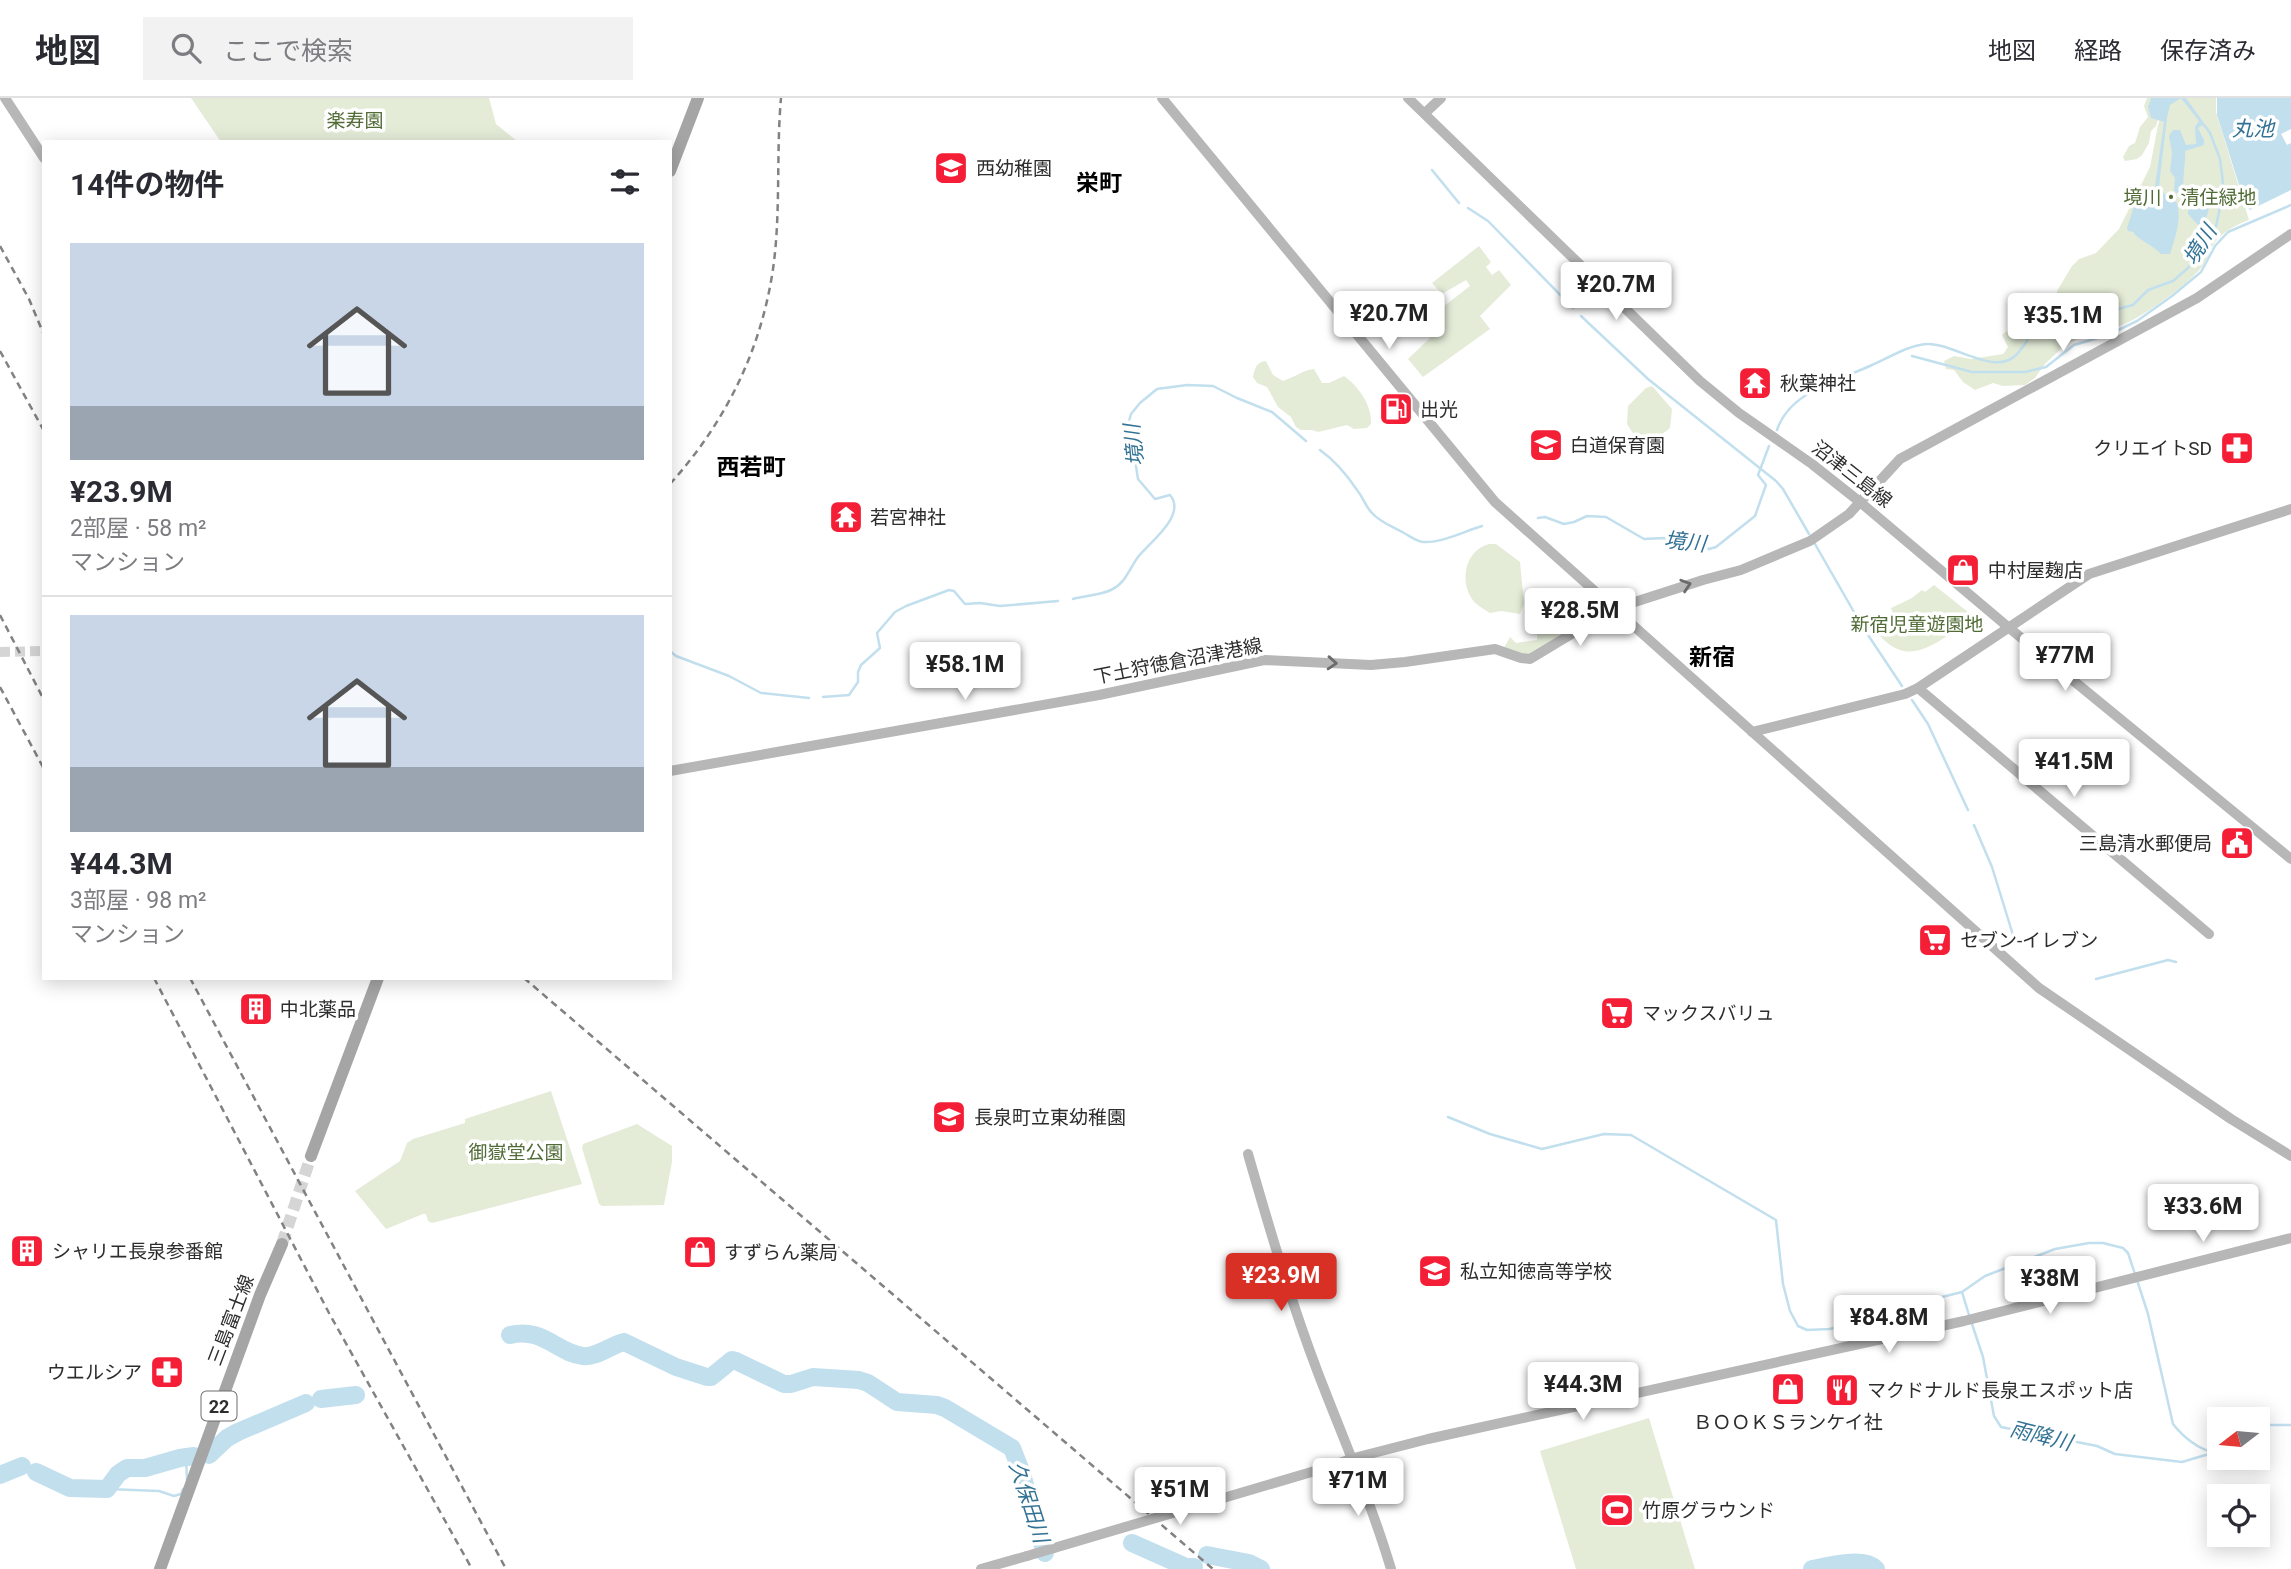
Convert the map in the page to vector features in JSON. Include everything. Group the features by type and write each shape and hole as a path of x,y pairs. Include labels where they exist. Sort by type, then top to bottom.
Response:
{"main road":[{"path":"672,166 698,98"},
{"path":"311,1156 377,980"},
{"name":"三島富士線","path":"160,1569 260,1295 282,1244"}],"street":[{"path":"5,98 42,155"},
{"path":"1161,98 1495,502 2039,988 2231,1119 2291,1156"},
{"name":"沼津三島線","path":"1408,98 1700,381 1860,502 2291,859"},
{"path":"1424,113 1441,98"},
{"name":"下土狩徳倉沼津港線","path":"672,771 1099,695 1264,660 1371,665 1494,649 1526,660 1569,637 1613,608 1741,570 1780,555 1825,532 1849,514 1900,458 2197,298 2291,234"},
{"path":"1752,732 1892,698 1918,688 2089,574 2291,509"},
{"path":"1918,688 2208,934"},
{"path":"1248,1154 1272,1238 1318,1372 1353,1458 1391,1569"},
{"path":"981,1569 1353,1458 1964,1321 2291,1238"}],"green space":[{"name":"楽寿園","path":"191,98 489,98 496,124 516,140 220,140"},
{"path":"2147,98 2165,98 2156,126 2151,131 2149,143 2142,155 2137,159 2125,161 2123,157 2129,146 2135,143 2140,127 2148,117 2144,106"},
{"name":"境川・清住緑地","path":"2167,98 2216,98 2216,112 2249,220 2221,236 2201,268 2152,309 2120,326 2107,330 2097,329 2079,312 2058,301 2057,291 2079,259 2096,253 2119,229 2150,167 2158,125"},
{"path":"1479,246 1491,262 1486,267 1492,275 1499,270 1511,285 1480,316 1490,329 1423,377 1408,359 1430,338 1428,332 1432,327 1429,321 1470,286 1466,280 1442,294 1432,283"},
{"path":"2045,300 2060,304 2079,315 2091,333 2066,344 2035,378 2025,385 2003,386 1993,383 1975,390 1963,382 1954,370 1946,369 1944,361 1954,356 1971,359 2003,354 2008,347 2002,335"},
{"path":"1266,361 1273,375 1283,381 1314,369 1322,383 1329,383 1344,376 1364,397 1371,424 1367,428 1354,429 1347,425 1318,432 1296,427 1291,417 1278,407 1267,387 1257,383 1253,377 1258,364"},
{"path":"1652,386 1672,409 1670,428 1643,449 1627,424 1628,406 1646,388"},
{"path":"1496,544 1520,562 1524,604 1520,614 1501,611 1490,613 1472,599 1468,591 1466,574 1470,559 1481,547"},
{"name":"新宿児童遊園地","path":"1934,585 1973,616 1969,622 1931,646 1908,651 1896,648 1884,640 1872,626 1893,614 1891,608"},
{"path":"1555,614 1586,615 1528,657 1504,648 1510,637 1516,643 1537,640 1538,621"},
{"name":"御嶽堂公園","path":"551,1091 582,1184 432,1223 428,1221 426,1214 423,1214 386,1229 355,1191 400,1161 407,1143 413,1139"},
{"path":"637,1124 672,1146 672,1162 664,1205 602,1206 599,1204 583,1144"},
{"name":"竹原グラウンド","path":"1649,1418 1695,1569 1576,1569 1540,1451"}],"water":[{"path":"2151,98 2181,98 2170,105 2159,186 2165,195 2177,203 2178,209 2177,229 2170,254 2161,254 2127,228 2136,200 2155,186 2164,122 2151,118 2148,107"},
{"path":"2181,98 2186,98 2206,126 2198,128 2204,145 2185,151 2184,188 2205,195 2209,204 2203,225 2199,226 2188,214 2192,195 2176,193 2175,178 2170,171 2172,153 2169,136 2173,130 2180,130 2186,145 2196,144 2195,127 2199,121"},
{"name":"丸池","path":"2217,98 2291,98 2291,129 2281,134 2287,145 2291,143 2291,190 2250,210 2246,207 2217,115"}],"waterway":[{"name":"境川","path":"1777,430 1783,417 1804,397 1830,382 1906,349 1927,344 1939,345 1990,362 2002,362 2012,358 2032,333 2058,322 2083,322 2099,318 2107,312 2133,305 2148,290 2173,281 2188,268 2216,226 2222,199 2220,159 2205,126"},
{"path":"1432,170 1459,203"},
{"path":"1912,356 1972,372 2025,372 2046,367 2074,345 2108,335 2137,321 2172,296 2201,272 2215,246 2228,232 2291,205"},
{"path":"1468,208 1488,221 1573,308"},
{"path":"1581,316 1648,379 1776,481 1809,534"},
{"name":"境川","path":"1073,599 1116,587 1171,519 1174,503 1170,495 1155,499 1138,479 1129,421 1140,403 1157,389 1187,385 1213,386 1272,412 1306,441"},
{"name":"境川","path":"1538,518 1545,517 1564,524 1587,516 1606,517 1644,539 1664,538 1709,549 1716,547 1755,516 1766,485 1758,475 1769,446"},
{"name":"境川","path":"1320,450 1345,473 1375,516 1416,540 1438,541 1482,526"},
{"path":"1815,544 1862,626 1902,686"},
{"name":"境川","path":"823,697 849,695 858,682 861,665 880,648 877,633 895,612 906,606 949,590 954,591 965,604 1000,606 1058,601"},
{"name":"境川","path":"672,653 729,676 761,693 809,698"},
{"path":"1912,700 1928,724 1968,810"},
{"path":"1974,825 1992,867 2013,935"},
{"path":"2096,979 2168,960 2176,962"},
{"path":"1448,1117 1490,1134 1542,1149 1604,1134 1631,1135 1776,1220 1783,1284 1790,1311 1798,1326 1807,1330 1881,1320 1914,1304 1962,1292 1985,1276 2055,1249 2089,1243 2123,1248 2128,1253 2135,1274"},
{"path":"2137,1280 2148,1314 2173,1424 2191,1442 2207,1450"},
{"name":"雨降川","path":"1962,1292 1969,1315"},
{"name":"雨降川","path":"1971,1321 1983,1357 1994,1416 2001,1427 2097,1446 2115,1454 2182,1462 2207,1455"},
{"name":"久保田川","path":"510,1335 532,1334 583,1356 593,1355 624,1342 676,1367 707,1377 711,1377 732,1360 784,1384 813,1377 859,1380 897,1402 945,1408 1012,1448 1045,1553"},
{"name":"久保田川","path":"321,1399 356,1395"},
{"name":"久保田川","path":"209,1455 227,1438 238,1432 306,1403"},
{"name":"雨降川","path":"2270,1425 2291,1425"},
{"name":"久保田川","path":"36,1472 70,1488 107,1489 118,1474 127,1468 145,1468 194,1456"},
{"path":"186,1457 187,1480"},
{"name":"久保田川","path":"0,1475 22,1466"},
{"path":"107,1489 159,1491 174,1496 181,1494 183,1489"},
{"name":"久保田川","path":"1132,1543 1186,1567 1194,1567"},
{"name":"久保田川","path":"1207,1555 1249,1563 1261,1569"},
{"name":"久保田川","path":"1812,1569 1855,1562 1876,1569"}],"tunnel":[{"path":"0,652 42,651"},
{"path":"282,1244 311,1156"}],"railway":[{"path":"672,482 690,461 724,411 760,329 775,248 781,98"},
{"path":"0,246 29,299 42,330"},
{"path":"0,351 42,427"},
{"path":"0,615 42,696"},
{"path":"0,687 42,765"},
{"path":"155,980 329,1313 472,1569"},
{"path":"191,980 506,1569"},
{"path":"526,980 1213,1569"}],"place":[{"name":"西幼稚園","path":"951,168"},
{"name":"秋葉神社","path":"1755,383"},
{"name":"出光","path":"1396,409"},
{"name":"白道保育園","path":"1546,445"},
{"name":"クリエイトSD","path":"2237,448"},
{"name":"若宮神社","path":"846,517"},
{"name":"中村屋麹店","path":"1963,570"},
{"name":"三島清水郵便局","path":"2237,843"},
{"name":"セブン-イレブン","path":"1935,940"},
{"name":"中北薬品","path":"256,1009"},
{"name":"マックスバリュ","path":"1617,1013"},
{"name":"長泉町立東幼稚園","path":"949,1117"},
{"name":"シャリエ長泉参番館","path":"27,1251"},
{"name":"すずらん薬局","path":"700,1252"},
{"name":"私立知徳高等学校","path":"1435,1271"},
{"name":"ウエルシア","path":"167,1372"},
{"name":"ＢＯＯＫＳランケイ社","path":"1788,1389"},
{"name":"マクドナルド長泉エスポット店","path":"1842,1390"},
{"name":"竹原グラウンド","path":"1617,1510"}],"district":[{"name":"栄町","path":"1099,183"},
{"name":"西若町","path":"751,467"},
{"name":"新宿","path":"1712,657"}]}
